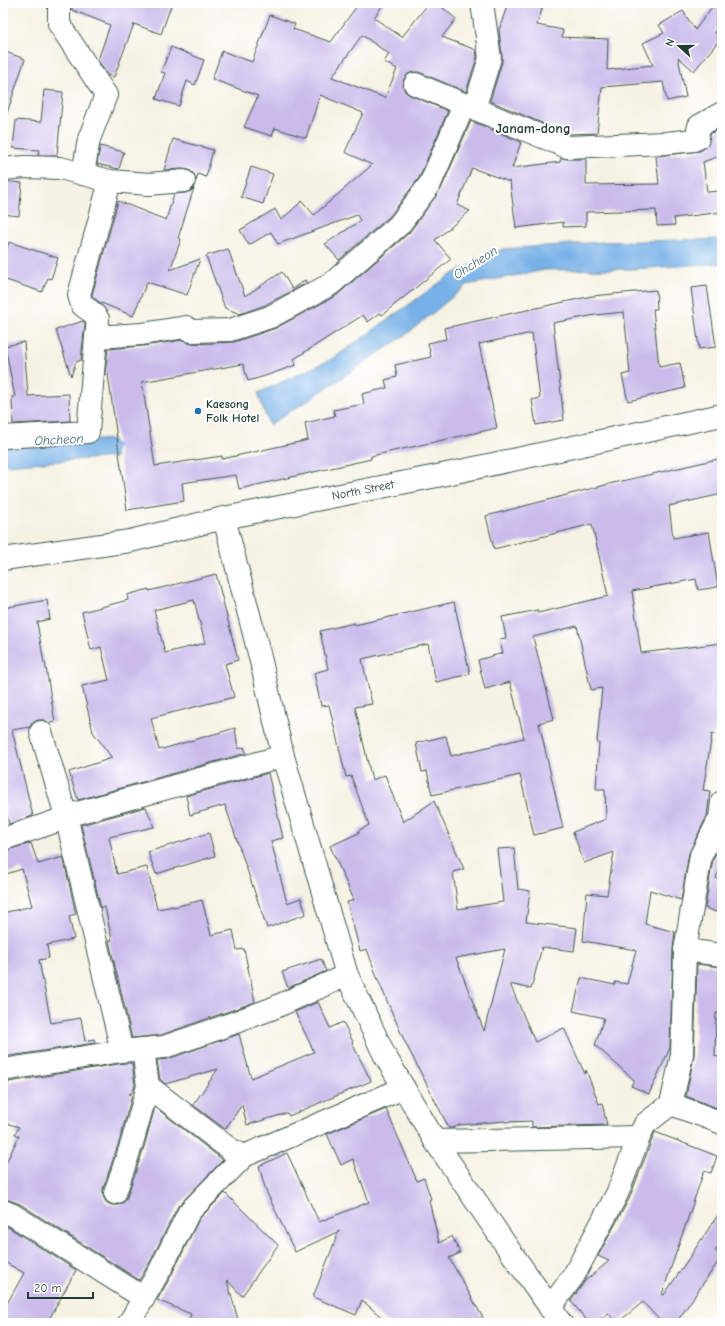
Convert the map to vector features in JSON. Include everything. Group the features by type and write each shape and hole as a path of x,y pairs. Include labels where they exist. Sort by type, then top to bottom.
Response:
{"street":[{"path":"60,3 59,24 106,95 89,140 83,174"},
{"path":"96,337 142,334 186,327 191,331 230,330 270,317 331,284 399,225 430,184 469,107 490,58 482,3"},
{"path":"415,84 566,147 666,143 694,140 698,138 699,126 722,113"},
{"path":"3,169 25,167 60,168 110,181 149,184 184,181"},
{"path":"3,437 88,432 98,319 93,313 82,305 79,295 110,181"},
{"name":"North Street","path":"3,559 130,541 224,518 442,475 722,415"},
{"path":"224,518 260,657 283,756 347,975 384,1054 435,1141 556,1315"},
{"path":"41,732 132,1050 148,1086 231,1150 244,1156"},
{"path":"3,839 54,822 66,816 283,756"},
{"path":"556,1315 574,1275 617,1194 645,1124 671,1104 682,1054 685,950 700,855 720,818 722,802"},
{"path":"685,950 722,955"},
{"path":"3,1070 132,1050 164,1047 270,1009 347,975"},
{"path":"115,1193 132,1143 148,1086"},
{"path":"129,1323 160,1270 189,1212 244,1156 404,1088"},
{"path":"671,1104 722,1123"},
{"path":"435,1141 639,1137"},
{"path":"3,1211 20,1219 144,1298"}],"water":[{"path":"722,239 722,263 633,269 545,270 467,285 407,334 269,425 258,393 334,358 449,276 503,249 602,242"},
{"path":"113,439 116,457 3,465 3,447"}],"building":[{"path":"72,3 172,3 161,34 134,24 114,77 107,75 98,60 110,25 72,10"},
{"path":"359,3 384,3 374,18 402,37 429,3 437,3 456,19 442,37 476,50 477,57 466,92 419,72 408,74 404,79 403,86 405,91 410,95 448,111 419,178 390,216 339,260 325,244 360,221 357,215 278,244 271,232 249,245 240,230 275,209 281,220 302,201 314,215 372,165 345,152 363,113 320,95 306,138 275,128 272,136 244,127 258,96 212,79 222,51 252,62 270,15 295,24 293,29 331,42","holes":["362,35 389,54 384,62 397,69 385,98 332,77"]},
{"path":"508,3 544,3 537,25 563,30 562,37 608,39 607,70 653,65 643,43 664,33 659,25 683,11 695,30 715,3 722,3 722,21 714,32 721,38 694,71 678,57 686,97 667,101 663,82 602,87 597,133 569,134 562,131 562,129 549,126 490,101 502,62 499,30"},
{"path":"171,47 204,60 195,85 187,81 179,106 156,99 165,73 161,72"},
{"path":"3,51 25,59 6,116 3,115"},
{"path":"44,90 63,92 57,155 38,155 39,150 13,148 16,120 41,122"},
{"path":"471,121 521,142 512,168 560,162 561,158 586,159 586,185 659,184 656,156 700,151 708,145 710,134 722,127 722,155 703,162 707,192 722,191 722,212 674,218 675,225 657,226 656,210 586,212 586,226 563,227 563,222 516,228 510,182 472,168 457,205 470,211 435,240 451,259 382,315 380,313 368,322 363,315 294,359 296,365 248,381 243,364 142,382 155,466 222,456 222,459 308,440 305,423 335,416 333,410 364,404 362,394 387,388 385,380 397,377 395,365 431,357 428,343 446,339 444,328 592,296 656,290 657,309 653,309 659,367 680,363 685,388 628,401 622,375 630,373 624,312 595,315 553,323 564,420 536,425 532,400 540,398 532,333 479,344 497,428 371,456 371,459 239,489 236,475 182,483 184,501 127,510 108,374 105,374 108,349 183,340 191,344 234,342 276,328 337,295 409,233 441,189"},
{"path":"173,139 213,150 206,177 198,174 196,181 194,174 189,170 164,170"},
{"path":"100,146 124,152 119,169 97,164"},
{"path":"251,167 273,174 263,204 241,197"},
{"path":"3,181 22,183 19,216 3,214"},
{"path":"194,188 178,238 181,239 170,270 200,259 187,295 147,282 133,316 99,302 93,297 92,295 118,201 166,220 174,194 185,193"},
{"path":"9,242 58,258 51,279 48,278 42,292 3,279 3,260"},
{"path":"228,249 245,296 282,272 292,289 305,280 307,283 265,305 240,314 225,308 206,256"},
{"path":"707,286 716,347 699,349 691,288"},
{"path":"83,321 85,323 81,360 76,362 71,376 56,330"},
{"path":"24,342 28,396 69,394 70,421 13,424 12,397 15,397 5,346"},
{"path":"722,458 722,494 669,506 673,538 709,532 718,587 698,590 696,579 632,591 641,653 722,643 722,735 712,734 703,790 710,791 707,816 689,853 681,900 650,890 645,924 675,932 673,950 670,1048 649,1094 631,1086 634,1080 595,1045 604,1018 573,1011 581,978 615,985 615,982 627,984 636,950 583,941 587,893 607,895 614,852 584,863 573,832 606,819 605,789 596,789 599,743 597,743 602,688 591,690 577,626 533,637 554,719 539,723 563,828 534,835 520,775 432,795 427,771 422,772 416,743 446,736 451,756 524,738 510,682 485,689 478,660 503,653 499,639 506,638 502,617 538,610 538,613 608,596 592,524 494,549 486,516 609,484"},
{"path":"216,574 238,660 225,664 234,697 151,718 159,750 235,728 238,749 244,747 246,753 78,800 69,772 112,758 93,732 82,686 109,680 101,647 91,650 82,612 128,600 127,595 149,589 149,591","holes":["194,600 205,643 165,653 154,610"]},
{"path":"47,600 50,619 37,622 55,722 50,723 44,720 38,720 32,723 30,727 12,730 33,816 9,824 3,800 3,608"},
{"path":"454,602 470,674 436,682 428,644 362,659 372,704 355,707 372,780 385,775 403,822 434,801 464,869 453,872 458,909 503,902 497,849 514,848 518,889 530,891 526,922 577,928 574,951 542,947 531,989 510,984 535,1042 564,1028 585,1074 586,1070 599,1104 602,1103 607,1125 532,1127 532,1121 505,1121 459,1125 449,1128 404,1040 378,980 367,949 360,951 347,902 354,900 330,846 359,833 358,831 369,825 351,776 346,777 329,705 321,706 314,673 328,669 320,631 354,623 355,625","holes":["505,949 484,1031 456,958"]},
{"path":"268,773 283,838 271,841 287,903 301,898 306,914 267,928 225,805 190,815 186,796"},
{"path":"146,807 154,827 109,837 117,874 147,867 157,909 174,907 202,900 211,935 233,930 237,950 244,949 255,1002 161,1035 132,1038 109,941 112,940 105,907 101,908 81,825"},
{"path":"209,833 215,856 156,874 148,852"},
{"path":"722,841 722,864 716,878 722,881 722,914 705,908 713,859"},
{"path":"31,843 38,864 63,857 76,914 69,916 74,939 47,945 49,958 39,960 51,1023 81,1018 85,1041 94,1039 95,1043 3,1057 3,913 32,906 22,869 3,875 3,851"},
{"path":"321,959 326,971 288,988 282,972"},
{"path":"697,964 721,967 719,1013 716,1013 715,1056 722,1058 722,1110 686,1096 694,1056"},
{"path":"318,1002 330,1028 343,1022 371,1081 289,1116 287,1113 247,1125 242,1105 225,1129 193,1105 218,1069 165,1084 160,1079 157,1060 168,1059 239,1034 251,1078 314,1052 295,1012"},
{"path":"124,1063 132,1063 135,1085 133,1092 129,1094 132,1095 120,1139 103,1189 103,1196 106,1202 111,1205 118,1205 124,1202 127,1197 144,1147 155,1107 223,1160 178,1206 149,1264 139,1280 20,1204 3,1198 3,1169 19,1136 15,1134 19,1127 3,1122 3,1099 9,1082"},
{"path":"386,1109 417,1181 424,1178 431,1199 429,1200 439,1243 452,1236 460,1253 449,1258 486,1323 388,1323 362,1300 356,1315 313,1297 339,1231 295,1252 266,1191 259,1166 287,1153 319,1222 369,1202 353,1159 341,1165 327,1134"},
{"path":"655,1132 717,1156 711,1173 704,1171 662,1294 664,1295 722,1209 722,1241 715,1251 722,1256 676,1323 662,1323 643,1302 617,1323 608,1313 596,1323 589,1323 571,1301 585,1281 609,1261 598,1256 629,1199"},
{"path":"225,1193 278,1245 242,1296 227,1280 239,1323 188,1323 191,1314 157,1300 171,1276 199,1219"},
{"path":"3,1224 76,1270 47,1323 3,1323 3,1311 24,1273 3,1261"}],"waterway":[{"name":"Ohcheon","path":"106,447 117,446"}],"place":[{"name":"Kaesong Folk Hotel","path":"198,411"}],"district":[{"name":"Janam-dong","path":"533,128"}]}
